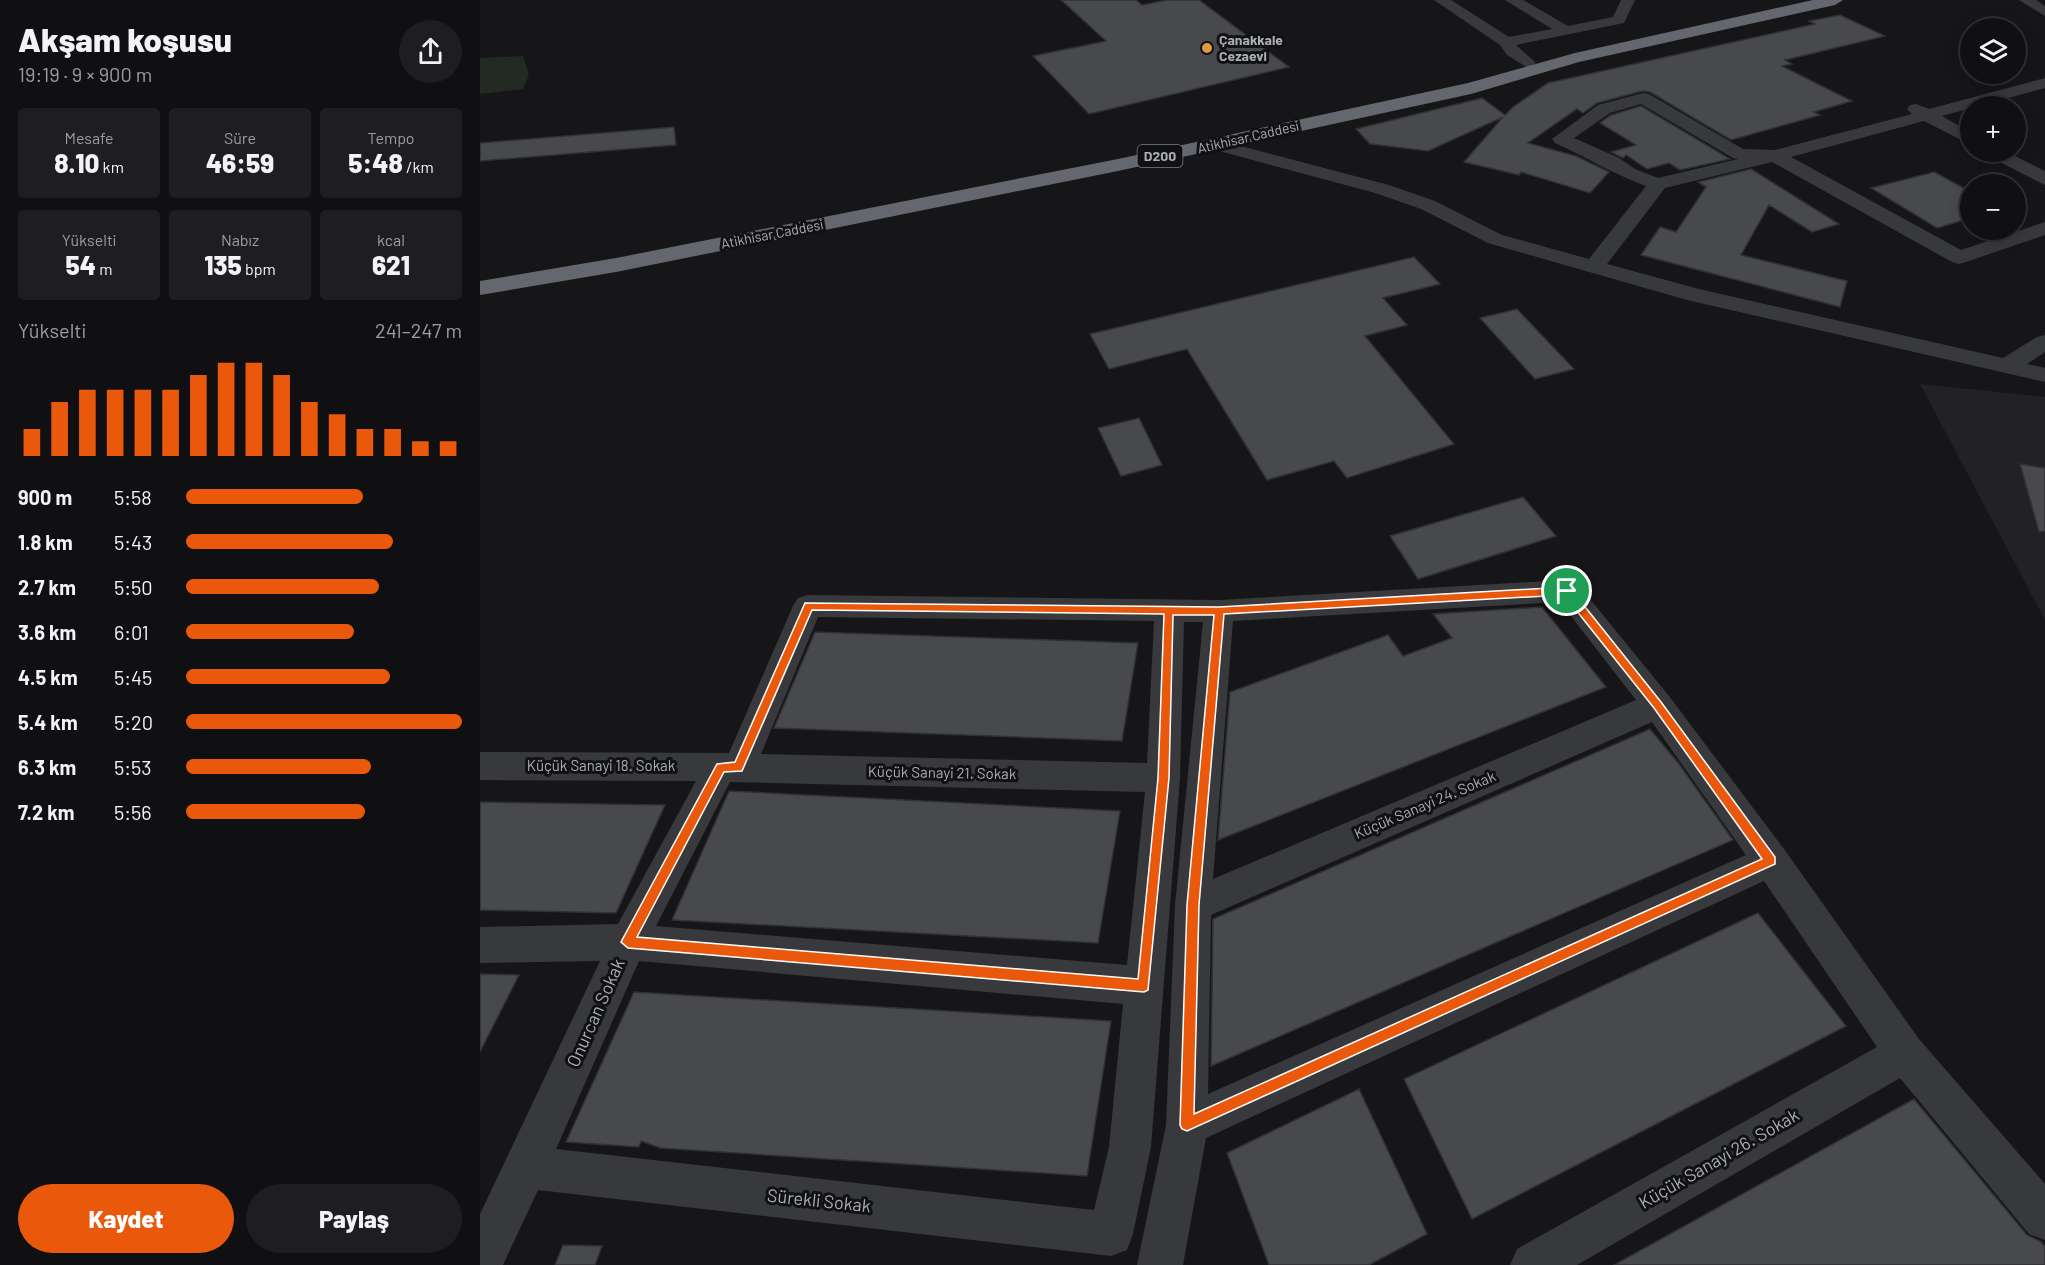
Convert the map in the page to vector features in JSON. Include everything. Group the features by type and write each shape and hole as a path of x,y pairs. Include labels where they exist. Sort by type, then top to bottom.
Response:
{"highway":[{"name":"Atikhisar Caddesi","path":"480,288 616,265 1215,144 1528,63 1619,36 1778,0"},
{"name":"Atikhisar Caddesi","path":"480,275 1388,100 1471,88 1618,48 1835,0"}],"street":[{"path":"1441,0 1506,42 1513,52 1528,63"},
{"path":"1512,0 1566,31"},
{"path":"1506,42 1619,20 1628,0"},
{"path":"2026,0 2045,12"},
{"path":"2045,70 1775,156 1658,184 1628,173 1612,162 1561,139 1604,109 1643,98 1739,154 1775,156 1959,258 2045,228"},
{"path":"1593,266 1658,184 1739,154 2045,83"},
{"path":"1918,111 1960,134"},
{"path":"1215,144 1382,189 1428,205 1495,239 1695,295 2045,375"},
{"path":"2013,162 2045,179"},
{"path":"2007,366 2045,342"},
{"path":"480,945 628,942 1144,986 1163,778 1169,612 1567,591 1658,705 1771,861 1905,1053 2045,1218"},
{"name":"Onurcan Sokak","path":"480,1263 628,942 730,767 808,606 1169,612"},
{"path":"1160,1265 1187,1125 1193,905 1219,611"},
{"name":"Küçük Sanayi 24. Sokak","path":"1193,905 1658,705"},
{"name":"Küçük Sanayi 18. Sokak","path":"480,766 730,767"},
{"name":"Küçük Sanayi 21. Sokak","path":"730,767 1163,778"},
{"path":"1187,1125 1771,861"},
{"name":"Sürekli Sokak","path":"526,1167 1111,1234 1130,1147 1144,986"},
{"name":"Küçük Sanayi 26. Sokak","path":"1533,1265 1905,1053"}],"shaded area":[{"path":"523,56 529,75 523,89 480,94 480,58"},
{"path":"1920,384 2045,397 2045,620"}],"building":[{"path":"1061,0 1136,0 1142,5 1167,0 1199,0 1289,67 1089,114 1033,56 1106,41"},
{"path":"1840,15 1885,36 1785,60 1792,64 1782,66 1852,101 1814,112 1820,115 1731,140 1650,92 1642,91 1597,103 1583,113 1577,109 1528,143 1576,156 1609,172 1590,193 1521,172 1519,175 1464,162 1503,117 1428,151 1370,144 1356,129 1482,98 1505,115 1548,83 1815,24 1809,21"},
{"path":"1641,106 1730,159 1680,170 1669,163 1647,169 1626,155 1623,158 1611,152 1636,145 1600,123 1611,115"},
{"path":"674,127 676,145 480,161 480,143"},
{"path":"1751,169 1839,224 1812,232 1769,205 1741,255 1847,281 1840,307 1641,255 1660,227 1676,232 1706,187 1698,182"},
{"path":"1934,172 1960,186 1960,221 1937,228 1871,188"},
{"path":"1414,257 1440,284 1383,298 1407,325 1365,336 1454,444 1347,478 1334,461 1267,480 1187,349 1109,369 1090,334"},
{"path":"1517,309 1574,369 1535,379 1480,318"},
{"path":"1139,418 1162,465 1121,476 1098,428"},
{"path":"2020,464 2045,468 2045,531 2039,532"},
{"path":"1523,497 1556,536 1418,579 1390,536"},
{"path":"1542,607 1606,687 1218,840 1230,692 1388,635 1403,656 1452,638 1433,614"},
{"path":"815,632 1138,643 1122,741 774,728"},
{"path":"1650,729 1679,764 1733,840 1211,1066 1213,919"},
{"path":"729,791 1120,811 1098,943 672,920"},
{"path":"480,802 665,805 616,913 480,910"},
{"path":"1758,913 1846,1026 1472,1219 1404,1079"},
{"path":"480,974 519,975 480,1052"},
{"path":"634,992 1111,1021 1087,1176 660,1148 641,1141 639,1147 566,1142"},
{"path":"1359,1089 1427,1234 1369,1265 1269,1265 1227,1153"},
{"path":"1914,1099 2027,1235 2045,1246 2045,1265 1614,1265"},
{"path":"563,1245 602,1246 595,1265 555,1265"}],"place":[{"name":"Çanakkale Cezaevi","path":"1207,48"}],"route":[{"path":"1567,591 1169,612 808,606 739,767 721,767 628,942 1144,986 1163,778 1169,612 1219,611 1193,905 1187,1125 1771,861 1658,705 1567,591"}]}
